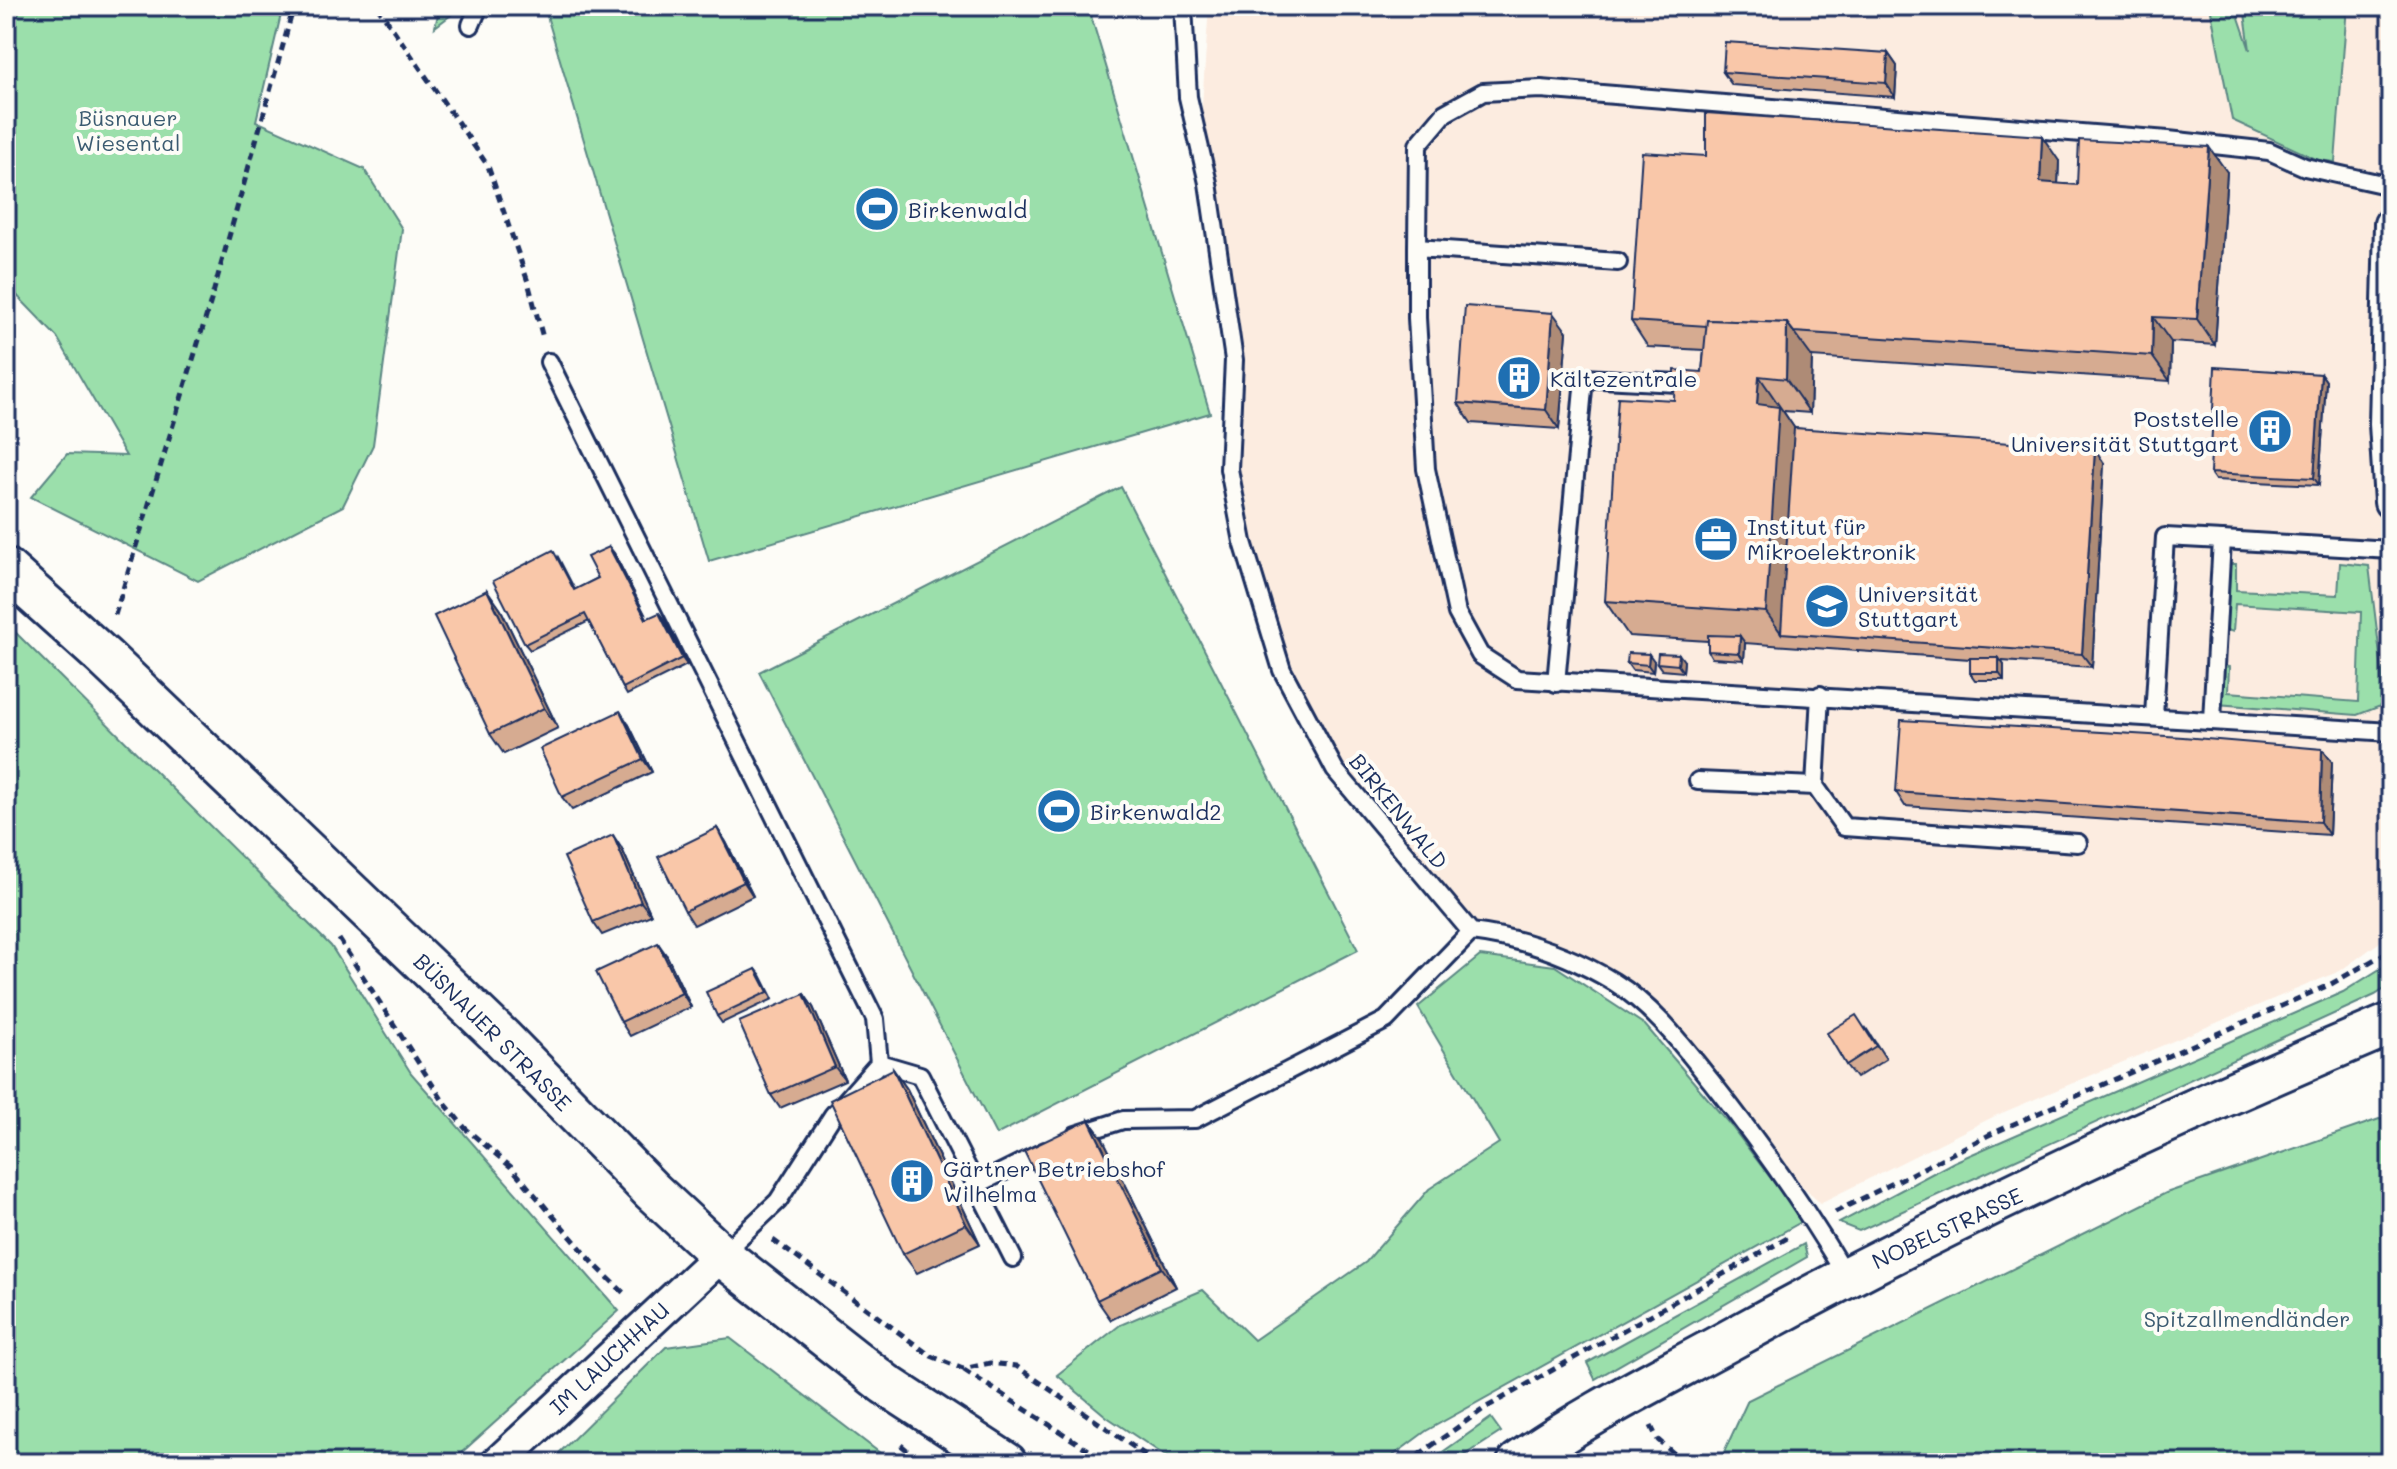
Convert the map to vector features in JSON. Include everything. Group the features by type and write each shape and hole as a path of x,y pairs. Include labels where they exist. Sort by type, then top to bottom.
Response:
{"street":[{"path":"2391,224 2386,408 2391,502"},
{"name":"BÜSNAUER STRASSE","path":"6,569 105,658 502,1038 651,1190 721,1255 885,1384 1006,1463"},
{"name":"NOBELSTRASSE","path":"1518,1463 1635,1392 1846,1276 2268,1075 2391,1024"},
{"name":"IM LAUCHHAU","path":"498,1463 721,1255"}],"lane":[{"path":"471,25 479,6"},
{"name":"BIRKENWALD","path":"1183,6 1188,97 1208,183 1234,360 1229,469 1247,557 1282,670 1335,770 1471,932"},
{"path":"2391,186 2305,167 2269,151 2168,140 1541,89 1483,92 1445,113 1418,145 1417,248 1417,318 1426,469 1457,613 1480,655 1517,679 2391,732"},
{"path":"1417,248 1618,262"},
{"path":"549,362 875,1019 879,1063 833,1115 778,1201 721,1255"},
{"path":"1556,683 1584,378 1713,385"},
{"path":"2154,716 2165,537 2391,550"},
{"path":"2212,720 2222,540"},
{"path":"1820,695 1815,786 1844,827 2078,843"},
{"path":"1698,781 1815,786"},
{"path":"976,1185 1076,1135 1123,1120 1195,1119 1386,1020 1471,932 1503,935 1557,952 1616,983 1671,1031 1773,1159 1846,1276"},
{"path":"879,1063 920,1075 1013,1258"}],"path":[{"path":"105,658 123,580 210,304 294,6"},
{"path":"377,6 488,166 528,282 549,362"},
{"path":"330,926 443,1101 465,1128 511,1167 596,1266 650,1318"},
{"path":"1407,1463 1485,1408 1815,1223 1991,1134 2331,984 2384,957 2391,950"},
{"path":"753,1224 931,1356 963,1369 1109,1463 1147,1456"},
{"path":"963,1369 990,1363 1016,1366 1157,1463"},
{"path":"1658,1440 1685,1463"}],"shaded area":[{"name":"Universität Stuttgart","path":"1209,6 2391,6 2391,934 2340,971 1997,1115 1820,1203 1773,1159 1671,1031 1557,952 1471,932 1335,770 1282,670 1229,469 1234,360 1200,133"}],"green space":[{"name":"Büsnauer Wiesental","path":"6,6 283,6 256,121 364,169 402,229 373,445 343,506 198,581 31,497 67,454 126,456 57,337 6,284"},
{"path":"440,6 463,6 435,27"},
{"name":"Birkenwald","path":"544,6 1088,6 1210,413 709,561"},
{"path":"2210,6 2235,6 2250,50 2244,6 2347,6 2335,162 2318,160 2232,120"},
{"name":"Birkenwald2","path":"1121,487 1358,950 996,1135 759,672"},
{"path":"2340,563 2369,566 2386,704 2357,715 2217,704 2219,665 2229,667 2228,692 2358,702 2361,612 2235,604 2233,632 2221,628 2224,564 2236,564 2236,590 2338,595"},
{"path":"6,623 331,946 411,1073 619,1311 450,1463 6,1463"},
{"path":"1480,956 1555,966 1645,1025 1732,1127 1803,1221 1426,1431 1383,1463 1176,1463 1107,1417 1057,1375 1120,1325 1203,1290 1254,1340 1366,1262 1429,1189 1499,1143 1418,1007"},
{"path":"2391,962 2391,985 2375,995 1859,1231 1839,1223 1954,1162 2343,992"},
{"name":"Spitzallmendländer","path":"2391,1115 2391,1463 1719,1463 1748,1400 2166,1193"},
{"path":"1804,1244 1807,1257 1595,1379 1587,1363"},
{"path":"730,1338 893,1463 549,1463 666,1347"},
{"path":"1491,1418 1501,1432 1453,1463 1427,1463"}],"building":[{"path":"1725,42 1888,53 1886,83 1723,72"},
{"path":"1706,113 2042,136 2040,182 2077,185 2079,140 2209,147 2197,319 2153,317 2152,356 1794,332 1787,323 1707,320 1707,326 1631,321 1642,152 1706,156"},
{"name":"Kältezentrale","path":"1465,306 1553,313 1546,410 1458,403"},
{"name":"Institut für Mikroelektronik","path":"1707,320 1787,323 1786,379 1759,376 1757,404 1779,407 1766,612 1605,601 1618,397 1674,400 1675,370 1702,372"},
{"name":"Poststelle Universität Stuttgart","path":"2215,367 2321,374 2314,478 2210,473"},
{"path":"1794,428 2095,449 2082,654 1781,633"},
{"path":"609,547 646,619 659,613 682,658 623,688 585,614 525,644 493,581 553,550 574,590 598,578 587,557"},
{"path":"487,590 544,708 490,734 434,616"},
{"path":"1708,635 1740,636 1739,653 1708,651"},
{"path":"1628,653 1649,654 1648,665 1627,663"},
{"path":"1658,653 1679,654 1678,665 1657,663"},
{"path":"1970,658 1999,658 1999,673 1970,673"},
{"path":"620,711 643,759 562,797 540,749"},
{"path":"1901,720 2183,737 2322,749 2320,822 1896,792"},
{"path":"717,828 744,882 685,911 658,857"},
{"path":"613,835 641,902 593,922 564,857"},
{"path":"658,943 682,993 621,1022 596,972"},
{"path":"756,969 768,992 717,1016 706,992"},
{"path":"804,994 835,1067 771,1095 739,1022"},
{"path":"1856,1015 1876,1046 1846,1065 1827,1033"},
{"name":"Gärtner Betriebshof Wilhelma","path":"893,1069 966,1224 903,1254 830,1100"},
{"path":"1089,1120 1162,1268 1097,1300 1024,1151"}],"place":[{"name":"Birkenwald","path":"877,209"},
{"name":"Kältezentrale","path":"1519,378"},
{"name":"Poststelle Universität Stuttgart","path":"2270,431"},
{"name":"Institut für Mikroelektronik","path":"1716,539"},
{"name":"Universität Stuttgart","path":"1827,606"},
{"name":"Birkenwald2","path":"1059,811"},
{"name":"Gärtner Betriebshof Wilhelma","path":"912,1181"}]}
